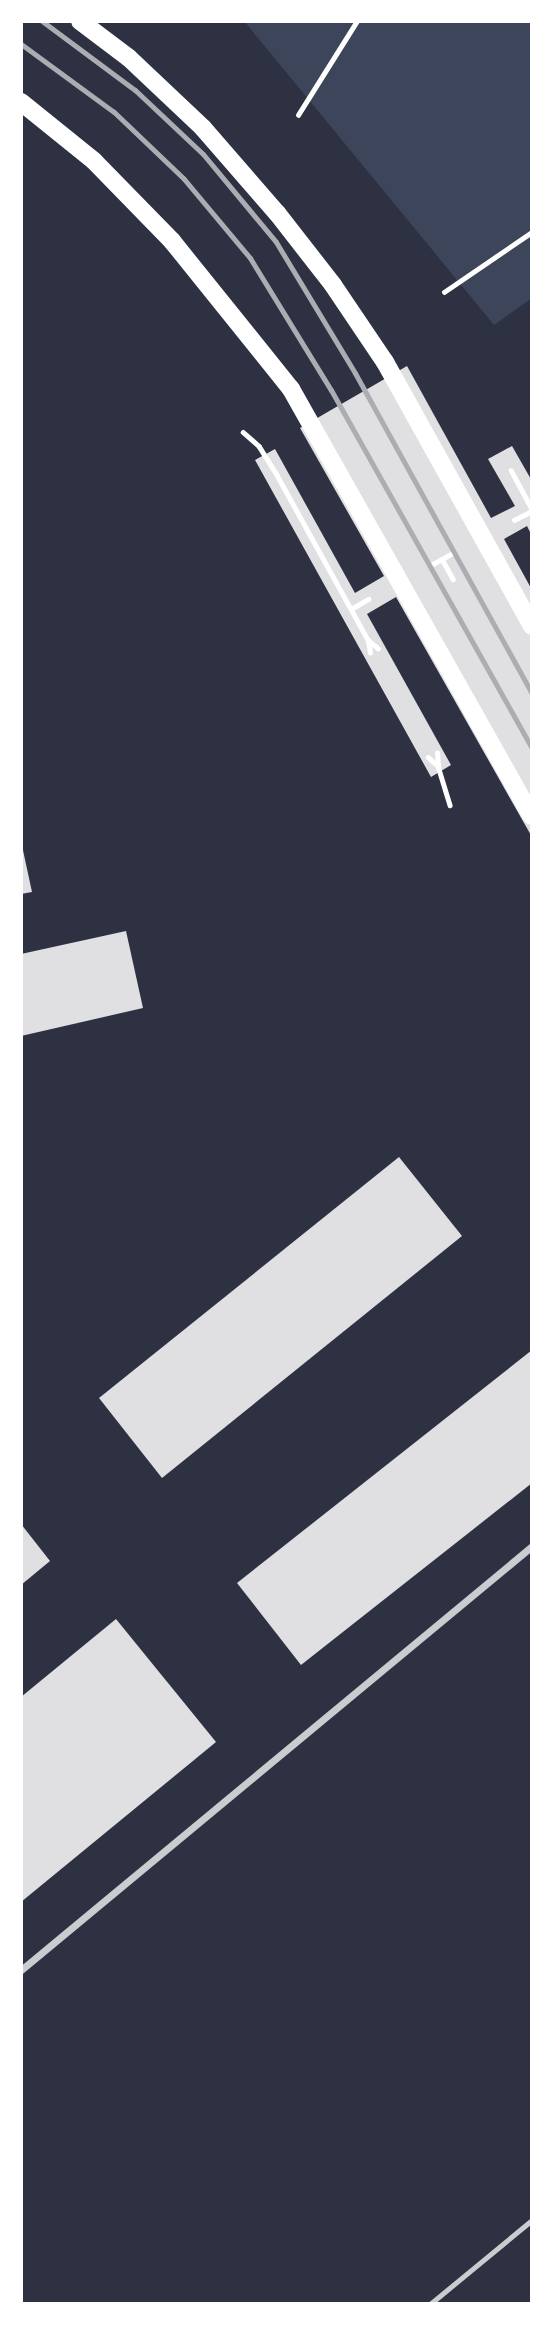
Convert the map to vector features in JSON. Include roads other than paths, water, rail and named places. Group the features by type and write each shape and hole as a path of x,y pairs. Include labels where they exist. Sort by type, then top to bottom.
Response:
{"main road":[{"path":"80,21 129,58 203,128 277,213 333,285 385,362 532,626"},
{"path":"21,102 94,161 172,241 291,389 532,816"}],"street":[{"path":"21,1970 532,1546"}],"lane":[{"path":"430,2304 532,2220"}],"railway":[{"path":"42,21 135,90 203,154 276,242 355,373 532,694"},
{"path":"21,44 114,112 184,179 250,258 331,390 532,748"}]}
